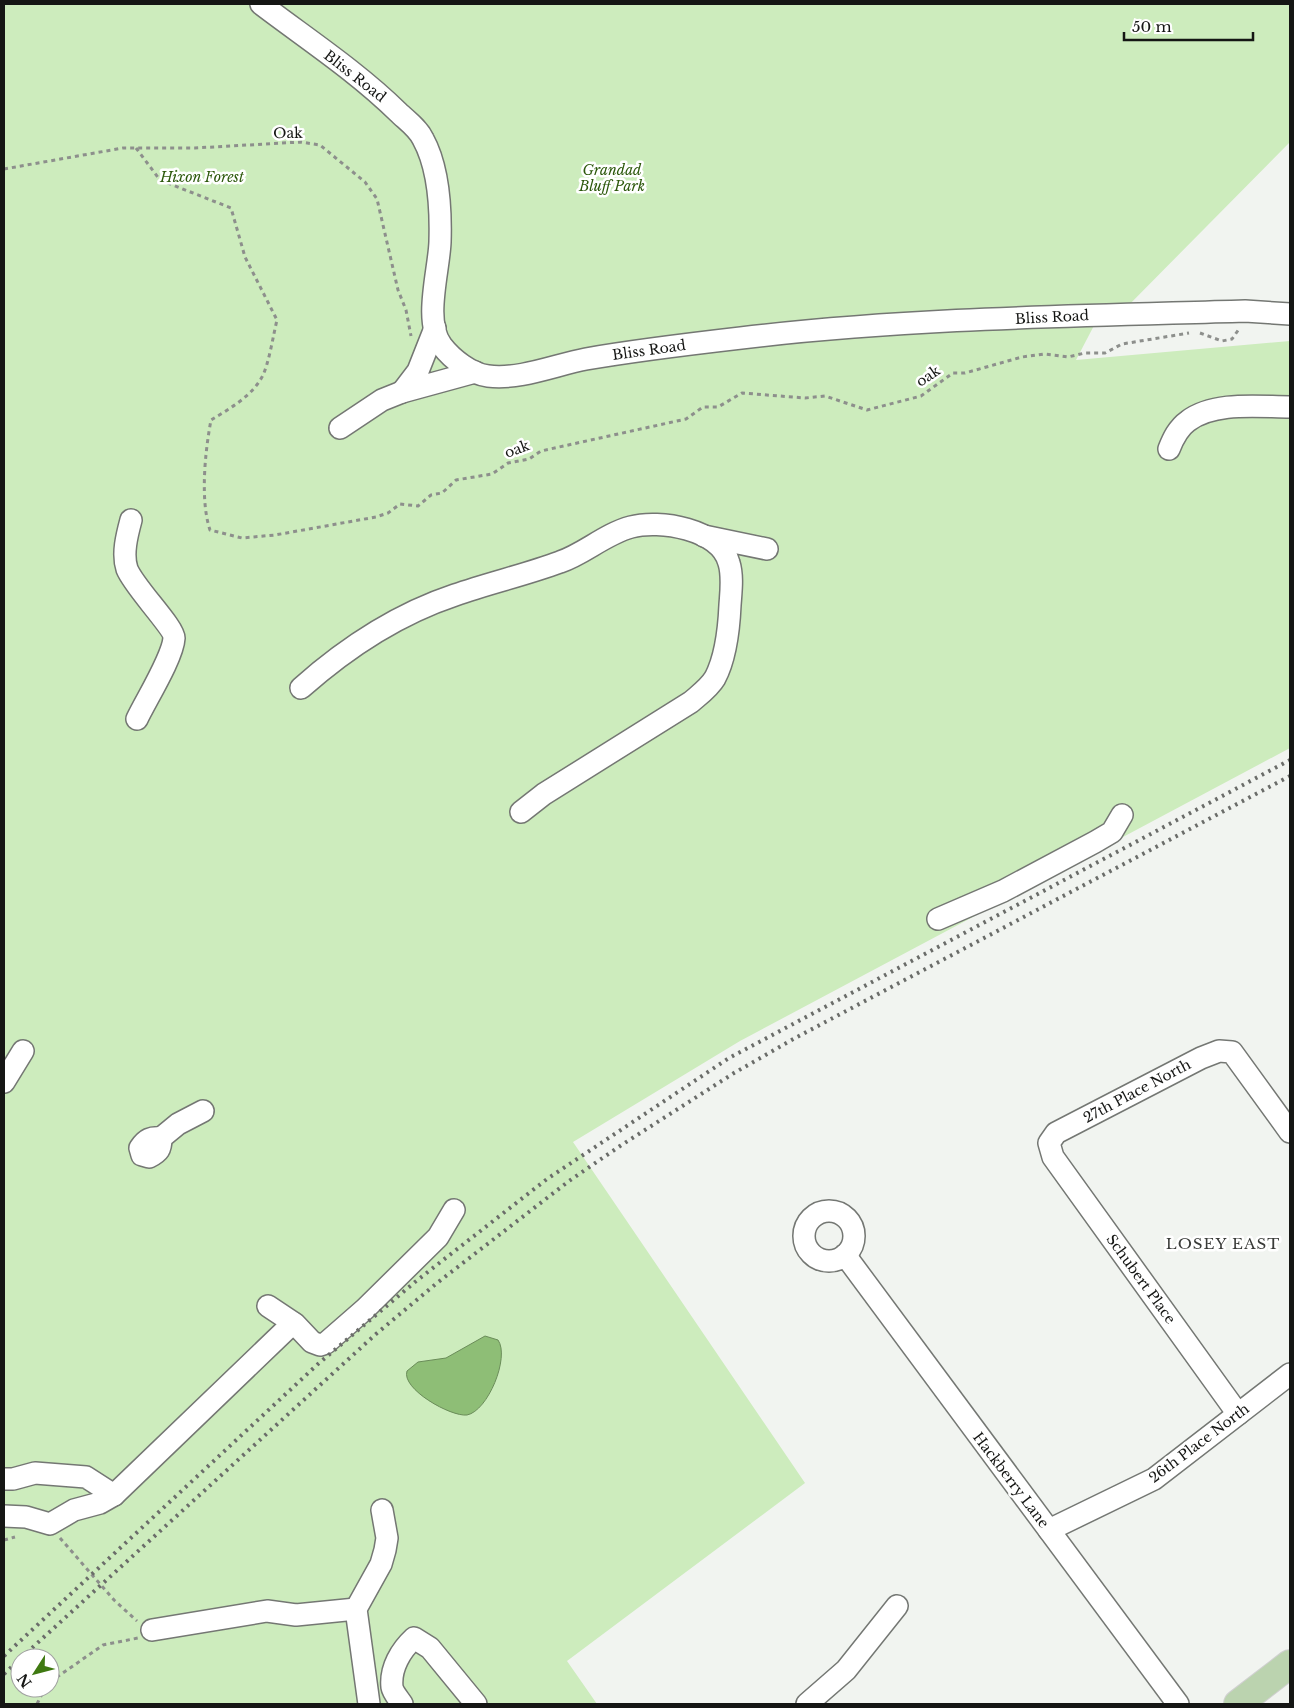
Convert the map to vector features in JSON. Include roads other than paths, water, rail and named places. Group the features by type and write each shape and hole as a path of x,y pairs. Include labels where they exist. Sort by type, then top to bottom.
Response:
{"main road":[{"path":"1238,1704 1290,1664"}],"street":[{"name":"Bliss Road","path":"261,4 380,94 422,136 433,161 440,215 440,245 433,306 439,344 450,355 476,372 487,376 507,375 619,354 743,337 864,326 1099,315 1245,311 1287,313"},
{"path":"402,392 419,369 435,328"},
{"path":"340,428 382,400 402,392 476,372"},
{"path":"1169,449 1181,428 1187,421 1197,416 1217,410 1290,407"},
{"path":"130,520 125,550 127,568 149,603 172,630 174,636 167,658 137,718"},
{"path":"301,688 328,664 405,616 454,595 562,562 630,527 656,523 682,528 704,536 768,549 746,561 731,582"},
{"path":"521,812 544,794 691,702 706,690 715,678 730,625 731,582 729,562 717,546 704,536"},
{"path":"938,919 1003,891 1095,842 1112,832 1122,815"},
{"path":"4,1082 23,1051"},
{"name":"27th Place North","path":"1049,1143 1056,1133 1201,1058 1219,1051 1232,1052 1290,1132"},
{"path":"161,1138 178,1124 202,1111"},
{"name":"Schubert Place","path":"1049,1143 1053,1157 1238,1414"},
{"path":"268,1306 293,1323 312,1342 320,1345 326,1342 365,1309 438,1237 454,1210"},
{"name":"Hackberry Lane","path":"845,1255 1178,1704"},
{"path":"4,1516 26,1518 50,1524 74,1510 100,1503 114,1494 293,1323"},
{"name":"26th Place North","path":"1049,1530 1154,1479 1290,1374"},
{"path":"4,1479 13,1479 34,1473 86,1477 114,1494"},
{"path":"369,1704 356,1609 381,1564 386,1550 387,1538 382,1510"},
{"path":"807,1704 846,1670 896,1606"},
{"path":"152,1630 267,1611 296,1614 356,1609"},
{"path":"402,1704 392,1688 394,1671 401,1650 414,1638 430,1648 476,1704"}],"railway":[{"path":"4,1656 318,1364 415,1282 547,1179 729,1058 1290,760"},
{"path":"32,1648 376,1334 437,1283 569,1181 734,1073 797,1037 1290,776"},
{"path":"4,1674 10,1668"}],"district":[{"name":"LOSEY EAST","path":"1223,1243"}],"park label":[{"name":"Hixon Forest","path":"202,177"},
{"name":"Grandad Bluff Park","path":"612,178"}]}
